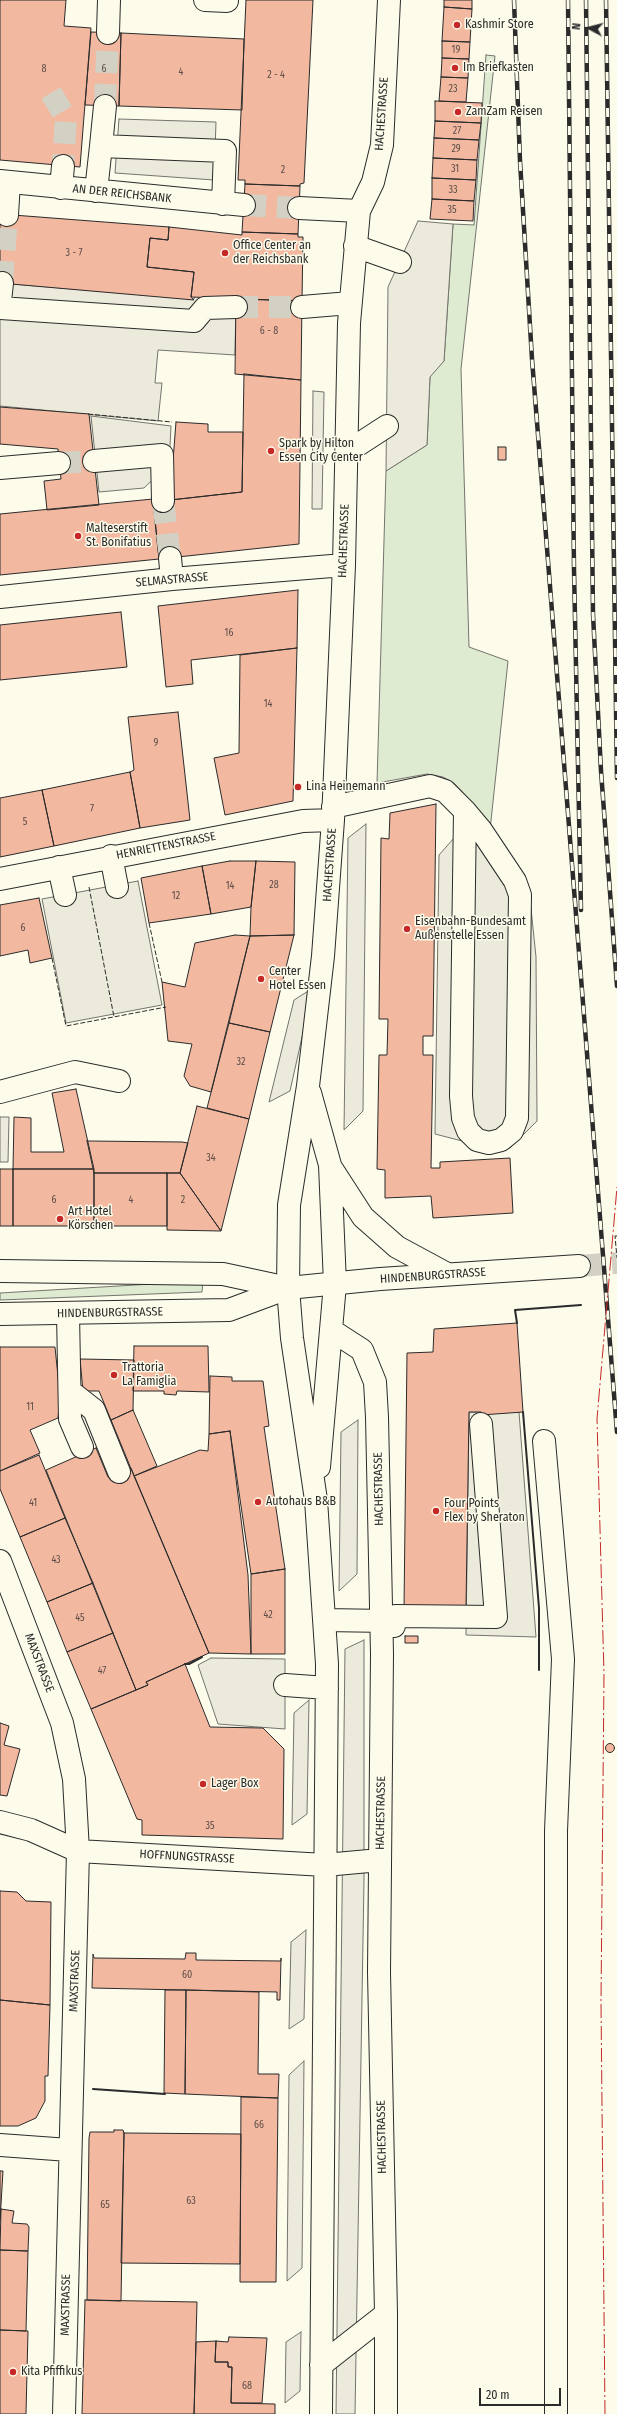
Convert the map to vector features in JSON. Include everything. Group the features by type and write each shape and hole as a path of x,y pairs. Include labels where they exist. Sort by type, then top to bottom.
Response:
{"street":[{"path":"108,33 109,0"},
{"path":"205,0 227,1"},
{"name":"HACHESTRASSE","path":"321,2414 327,1688 316,1500 293,1353 288,1288 289,1205 308,1086 323,956 333,813 344,565 350,303 359,211 373,182 382,145 389,0"},
{"path":"96,191 105,106"},
{"name":"AN DER REICHSBANK","path":"5,182 62,177 96,191 233,204 226,151 101,146"},
{"path":"5,182 7,215"},
{"path":"299,208 359,211"},
{"path":"355,246 400,262"},
{"path":"302,307 350,303"},
{"path":"0,308 194,321 205,308 236,307"},
{"path":"347,452 387,426"},
{"path":"94,461 162,455 163,501"},
{"path":"0,468 59,463"},
{"path":"170,558 172,579"},
{"name":"SELMASTRASSE","path":"0,597 172,579 344,565"},
{"name":"HENRIETTENSTRASSE","path":"0,879 111,856 303,821 430,786 445,791 465,811 508,868 520,895 517,1118 512,1131 501,1140 489,1143 477,1140 468,1132 462,1118 460,1096 465,811"},
{"path":"111,856 117,887"},
{"path":"59,867 65,894"},
{"path":"0,1092 75,1072 119,1080"},
{"name":"HACHESTRASSE","path":"308,1086 330,1165 335,1284 316,1500"},
{"path":"330,1165 363,1217 397,1247 446,1274"},
{"name":"HINDENBURGSTRASSE","path":"0,1314 229,1310 288,1288 446,1274 579,1266"},
{"name":"HINDENBURGSTRASSE","path":"0,1271 223,1274 288,1288"},
{"path":"68,1314 71,1392 70,1419 82,1447"},
{"name":"HACHESTRASSE","path":"331,1330 362,1350 375,1382 385,1621 379,1972 386,2314 386,2414"},
{"path":"71,1392 94,1410 120,1472"},
{"path":"324,1620 385,1621 395,1616 496,1617 481,1424"},
{"path":"544,1441 563,1659 556,1831 556,2414"},
{"name":"MAXSTRASSE","path":"0,1561 62,1723 74,1779 78,1851 69,2150 64,2414"},
{"path":"385,1621 395,1628 499,1628 498,1620"},
{"path":"285,1685 327,1688"},
{"name":"HOFFNUNGSTRASSE","path":"0,1822 31,1830 78,1851 325,1865 380,1860"},
{"path":"0,2145 69,2150"},
{"path":"321,2365 386,2314"}],"green space":[{"path":"486,55 495,56 461,369 469,647 508,661 490,830 464,794 454,783 443,777 427,774 377,783 386,471 427,445 430,376 444,361 453,224 474,225"},
{"path":"203,1281 202,1292 0,1300 0,1293"}],"shaded area":[{"path":"119,119 216,122 214,180 115,173"},
{"path":"418,221 453,224 444,361 430,377 427,445 386,471 388,287"},
{"path":"0,283 194,299 195,296 236,299 235,355 158,350 155,383 162,383 158,421 0,406"},
{"path":"313,391 324,392 322,509 312,509"},
{"path":"91,416 171,426 169,464 144,488 99,492"},
{"path":"366,824 363,1111 344,1130 348,838"},
{"path":"462,829 530,899 536,957 537,1121 510,1148 485,1151 466,1142 435,1134 439,855"},
{"path":"138,881 162,1005 66,1023 42,899"},
{"path":"313,988 290,1091 269,1102 294,1000"},
{"path":"0,1117 9,1117 8,1162 0,1162"},
{"path":"469,1412 481,1412 481,1414 519,1412 536,1637 466,1635"},
{"path":"358,1420 357,1574 339,1591 341,1432"},
{"path":"364,1640 364,1880 355,2414 336,2414 345,1649"},
{"path":"211,1658 285,1659 285,1729 218,1724 198,1665"},
{"path":"309,1700 307,1814 292,1825 294,1713"},
{"path":"306,1930 304,2019 289,2029 291,1942"},
{"path":"304,2061 302,2268 287,2281 289,2075"},
{"path":"301,2332 300,2391 285,2403 286,2342"}],"building":[{"path":"0,0 66,0 64,26 91,28 80,167 0,160"},
{"path":"246,0 313,0 304,183 300,184 300,186 245,184 245,180 238,180"},
{"path":"444,0 472,0 472,9 444,7"},
{"name":"Kashmir Store","path":"444,7 472,9 470,42 442,41"},
{"path":"91,32 121,33 119,106 85,105"},
{"path":"121,33 244,39 242,110 119,106"},
{"path":"442,41 470,42 469,59 442,58"},
{"name":"Im Briefkasten","path":"442,58 469,59 468,78 441,77"},
{"path":"441,77 468,78 466,102 439,101"},
{"name":"ZamZam Reisen","path":"435,101 482,103 481,123 435,121"},
{"path":"435,121 481,123 479,140 434,138"},
{"path":"434,138 479,140 477,160 433,158"},
{"path":"433,158 477,160 476,180 432,178"},
{"path":"432,178 476,180 474,201 432,199"},
{"path":"245,184 300,186 298,234 242,232"},
{"path":"432,199 474,201 473,221 430,219"},
{"path":"0,214 169,227 168,240 150,238 147,267 194,272 191,297 194,300 0,283"},
{"name":"Office Center an der Reichsbank","path":"169,227 242,235 242,232 298,234 298,237 303,237 302,301 191,297 194,272 147,267 150,238 168,240"},
{"path":"236,299 302,301 301,380 235,374"},
{"name":"Spark by Hilton Essen City Center","path":"244,374 301,380 299,544 159,559 153,502 242,492"},
{"path":"0,407 89,414 99,505 47,510 44,481 61,479 58,449 0,444"},
{"path":"176,422 208,424 208,432 243,432 242,492 170,500"},
{"path":"498,447 506,447 506,460 498,460"},
{"name":"Malteserstift St. Bonifatius","path":"153,499 159,559 0,575 0,514"},
{"path":"298,590 297,648 191,660 193,684 166,687 158,606"},
{"path":"121,612 127,667 0,680 0,625"},
{"path":"297,648 293,801 225,815 214,758 239,753 240,655"},
{"path":"178,712 190,820 140,828 130,772 134,770 128,717"},
{"path":"130,772 140,828 54,846 42,790"},
{"path":"42,790 54,846 0,857 0,798"},
{"name":"Eisenbahn-Bundesamt Außenstelle Essen","path":"436,804 433,1036 423,1036 423,1055 433,1055 431,1168 440,1168 440,1162 510,1158 513,1213 433,1218 431,1196 385,1198 385,1170 377,1169 379,1055 387,1055 388,1019 379,1019 381,838 389,839 390,813"},
{"path":"230,861 256,861 251,907 211,914 202,866"},
{"path":"256,861 295,862 294,935 250,936 251,907"},
{"path":"202,866 211,914 149,923 141,878"},
{"path":"39,898 52,958 30,963 28,950 0,956 0,905"},
{"path":"235,935 250,936 211,1092 190,1086 184,1076 192,1044 168,1041 162,982 185,987 195,943"},
{"name":"Center Hotel Essen","path":"294,935 270,1032 229,1023 250,936"},
{"path":"229,1023 270,1032 249,1119 207,1108"},
{"path":"76,1089 94,1169 13,1169 14,1117 31,1118 31,1152 64,1152 52,1093"},
{"path":"197,1106 249,1119 221,1231 180,1173"},
{"path":"87,1141 188,1143 180,1173 94,1173"},
{"path":"0,1169 13,1169 13,1226 0,1226"},
{"path":"13,1169 94,1169 94,1226 13,1226"},
{"path":"94,1173 167,1173 167,1226 94,1226"},
{"path":"167,1173 180,1173 221,1231 167,1230"},
{"name":"Four Points Flex by Sheraton","path":"517,1323 523,1412 481,1415 481,1412 469,1412 466,1607 404,1608 407,1353 433,1352 434,1329"},
{"path":"134,1346 208,1346 209,1392 177,1391 176,1395 164,1394 164,1391 133,1391"},
{"path":"0,1347 55,1347 60,1396 58,1418 30,1430 40,1453 0,1471"},
{"path":"80,1359 134,1360 133,1410 111,1420 99,1391 83,1391"},
{"name":"Autohaus B&B","path":"210,1376 232,1377 232,1381 263,1381 269,1426 264,1427 285,1569 251,1574 230,1431 209,1434"},
{"path":"133,1410 157,1466 134,1476 111,1420"},
{"path":"230,1431 248,1575 251,1654 209,1653 134,1476 200,1450 208,1451 209,1434"},
{"path":"96,1448 108,1477 131,1468 209,1653 146,1682 148,1685 136,1690 46,1470"},
{"path":"39,1455 65,1518 20,1537 0,1489 0,1471"},
{"path":"65,1518 93,1583 47,1602 20,1537"},
{"path":"285,1569 285,1654 251,1654 251,1574"},
{"path":"93,1583 113,1633 67,1652 47,1602"},
{"path":"113,1633 136,1690 91,1709 67,1652"},
{"path":"405,1636 418,1636 418,1643 405,1643"},
{"name":"Lager Box","path":"185,1664 210,1727 263,1728 284,1749 283,1839 142,1835 142,1820 137,1819 91,1709 148,1685 146,1682"},
{"path":"0,1723 9,1726 4,1745 20,1749 7,1796 0,1795"},
{"path":"610,1743 615,1748 610,1753 605,1748"},
{"path":"0,1891 17,1892 26,1901 51,1902 50,2005 0,2000"},
{"path":"186,1953 196,1953 196,1960 281,1961 280,2000 277,2000 277,1992 92,1988 93,1954 94,1958 185,1959"},
{"path":"165,1990 186,1990 185,2094 164,2093"},
{"path":"186,1990 259,1992 258,2074 279,2074 278,2098 185,2094"},
{"path":"0,2000 50,2005 48,2076 45,2076 45,2101 36,2118 18,2126 0,2126"},
{"path":"241,2097 278,2098 276,2282 240,2282"},
{"path":"114,2130 123,2130 124,2133 121,2301 87,2300 89,2138 90,2132 114,2132"},
{"path":"124,2133 241,2134 240,2264 121,2263"},
{"path":"0,2171 3,2171 0,2221"},
{"path":"1,2209 14,2211 12,2223 27,2224 29,2227 28,2251 0,2250"},
{"path":"0,2250 28,2251 26,2331 0,2330"},
{"path":"85,2300 197,2302 194,2414 82,2414"},
{"name":"Kita Pfiffikus","path":"0,2330 28,2331 26,2414 0,2414"},
{"path":"229,2337 267,2338 262,2403 231,2403 232,2367 228,2367 228,2362 215,2362 216,2341 228,2342"},
{"path":"216,2341 215,2362 228,2362 228,2367 232,2367 231,2403 275,2404 275,2414 194,2414 196,2342"}],"tunnel":[{"path":"105,106 108,33"},
{"path":"51,93 66,118 63,166"},
{"path":"244,205 299,208"},
{"path":"2,283 7,215"},
{"path":"236,307 302,307"},
{"path":"59,463 94,461"},
{"path":"163,501 170,558"},
{"path":"579,1266 617,1263"}],"railway":[{"path":"514,0 520,161 532,359 617,1432"},
{"path":"568,0 574,569 581,910"},
{"path":"586,0 593,614 601,771 617,986"},
{"path":"606,0 617,778"}],"fence":[{"path":"88,414 172,422"},
{"path":"89,887 114,1017"},
{"path":"149,923 162,982"},
{"path":"52,958 66,1026 166,1007"},
{"path":"617,1236 615,1236 617,1258"}],"wall":[{"path":"517,1323 515,1310 581,1305"},
{"path":"523,1412 539,1608 539,1670"},
{"path":"185,1664 189,1664 202,1657"},
{"path":"93,2089 165,2094"}],"power":[{"path":"605,2414 601,2002 604,1674 597,1419 617,1187"}],"place":[{"name":"Kashmir Store","path":"457,25"},
{"name":"Im Briefkasten","path":"455,68"},
{"name":"ZamZam Reisen","path":"458,112"},
{"name":"Office Center an der Reichsbank","path":"225,253"},
{"name":"Spark by Hilton Essen City Center","path":"271,451"},
{"name":"Malteserstift St. Bonifatius","path":"78,536"},
{"name":"Lina Heinemann","path":"298,787"},
{"name":"Eisenbahn-Bundesamt Außenstelle Essen","path":"407,929"},
{"name":"Center Hotel Essen","path":"261,979"},
{"name":"Art Hotel Körschen","path":"60,1219"},
{"name":"Trattoria La Famiglia","path":"114,1375"},
{"name":"Autohaus B&B","path":"258,1502"},
{"name":"Four Points Flex by Sheraton","path":"436,1511"},
{"name":"Lager Box","path":"203,1784"},
{"name":"Kita Pfiffikus","path":"13,2372"}]}
